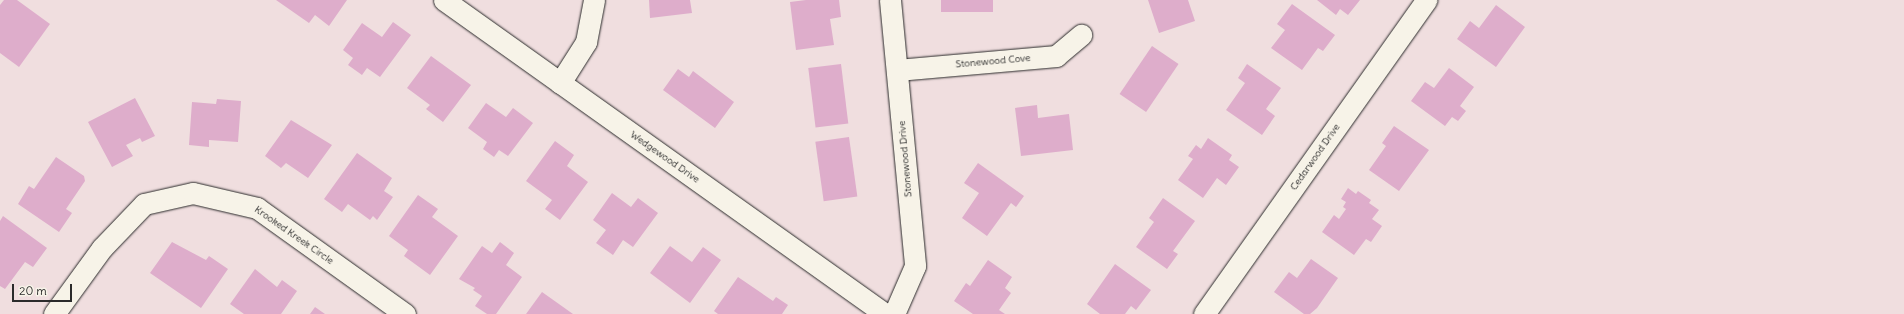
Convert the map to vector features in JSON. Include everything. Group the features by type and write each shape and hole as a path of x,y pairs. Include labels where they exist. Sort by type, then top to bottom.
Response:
{"street":[{"name":"Wedgewood Drive","path":"444,0 885,314"},
{"path":"560,83 586,42 594,0"},
{"name":"Stonewood Drive","path":"890,0 915,266 894,314"},
{"name":"Cedarwood Drive","path":"1204,314 1426,0"},
{"name":"Stonewood Cove","path":"897,70 1056,56 1081,35"},
{"name":"Krooked Kreek Circle","path":"54,314 102,248 144,204 193,193 257,208 405,314"}],"building":[{"path":"4,0 17,0 50,24 19,67 0,53 0,5"},
{"path":"276,0 347,0 329,26 315,15 309,23"},
{"path":"649,0 690,0 692,13 650,18"},
{"path":"806,0 839,0 841,17 830,19 834,45 796,50 790,2"},
{"path":"941,0 993,0 993,12 941,12"},
{"path":"1148,0 1188,0 1195,21 1159,33"},
{"path":"1317,0 1360,0 1348,15 1340,9 1336,15"},
{"path":"1292,4 1335,35 1323,51 1318,48 1302,70 1271,48 1285,30 1277,24"},
{"path":"1496,5 1525,27 1496,67 1457,39 1470,21 1479,28"},
{"path":"393,22 411,35 380,77 367,68 362,75 348,65 353,58 343,50 362,23 382,37"},
{"path":"1152,46 1179,64 1146,112 1120,94"},
{"path":"431,56 471,85 443,122 426,109 430,105 407,88"},
{"path":"841,64 848,124 816,128 808,68"},
{"path":"1247,64 1281,88 1266,109 1275,116 1262,135 1226,110 1245,83 1238,78"},
{"path":"1449,68 1474,87 1460,106 1466,111 1458,121 1452,117 1445,126 1411,101 1425,82 1434,88"},
{"path":"678,69 689,77 693,71 734,102 715,128 663,90"},
{"path":"135,98 155,136 142,142 140,138 126,145 133,156 112,167 88,122"},
{"path":"217,99 241,101 238,142 209,140 209,147 189,145 192,102 216,104"},
{"path":"486,103 506,117 513,108 533,123 508,156 499,150 494,157 483,149 487,142 468,128"},
{"path":"1037,105 1038,118 1069,114 1073,150 1021,156 1015,108"},
{"path":"291,120 332,145 308,178 286,163 281,168 265,156"},
{"path":"1394,126 1429,150 1399,191 1369,170 1386,146 1382,143"},
{"path":"849,137 857,196 824,201 815,142"},
{"path":"1208,138 1232,155 1229,160 1239,167 1226,185 1217,178 1203,198 1178,180 1193,159 1188,156 1196,145 1201,149"},
{"path":"555,141 574,155 567,166 588,182 560,220 545,209 552,200 526,181"},
{"path":"357,153 392,178 384,191 393,197 377,220 373,216 370,220 348,204 342,212 324,199"},
{"path":"56,157 84,176 85,181 66,209 72,213 59,232 18,204 29,186 34,189"},
{"path":"978,163 1024,196 1016,207 1011,203 987,236 962,218 979,193 964,183"},
{"path":"1348,188 1356,194 1358,191 1371,200 1369,203 1379,210 1372,219 1382,226 1371,242 1366,239 1354,255 1322,232 1334,215 1339,219 1346,209 1343,207 1346,202 1341,199"},
{"path":"612,193 631,207 638,198 658,213 633,247 623,240 613,255 596,243 606,230 593,220"},
{"path":"418,195 438,209 432,217 458,236 430,275 404,256 408,250 389,236"},
{"path":"1163,198 1195,221 1173,251 1178,254 1167,269 1136,247 1154,222 1149,218"},
{"path":"3,216 47,248 33,267 25,262 5,289 0,286 0,221"},
{"path":"172,242 206,260 209,256 228,269 201,308 150,273"},
{"path":"500,242 514,253 506,265 522,277 496,314 487,314 475,306 482,296 473,290 475,288 459,279 482,246 492,253"},
{"path":"670,246 692,262 703,247 721,260 690,303 650,273"},
{"path":"1311,259 1338,278 1317,308 1310,314 1304,314 1274,292 1289,272 1297,278"},
{"path":"988,260 1012,277 1005,288 1011,293 999,310 1005,314 973,314 954,301 966,283 970,286"},
{"path":"1115,264 1151,290 1136,310 1131,306 1125,314 1100,314 1087,304"},
{"path":"255,269 277,287 282,280 297,291 281,314 244,314 230,304"},
{"path":"738,277 773,301 776,297 788,305 782,314 718,314 714,311"},
{"path":"542,292 573,314 526,314"},
{"path":"315,307 325,314 310,314"}]}
